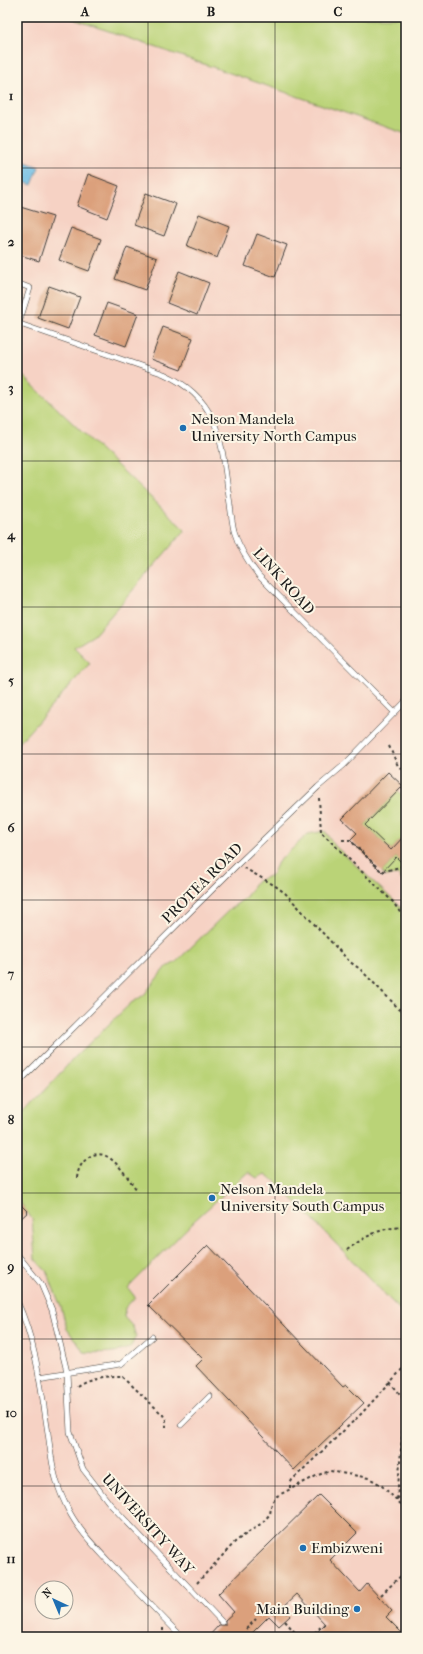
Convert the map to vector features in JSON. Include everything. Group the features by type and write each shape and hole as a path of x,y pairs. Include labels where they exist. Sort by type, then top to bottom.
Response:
{"lane":[{"path":"17,283 30,288 18,323"},
{"name":"LINK ROAD","path":"18,323 164,374 184,384 197,396 208,409 218,429 234,530 244,555 259,576 394,712"},
{"name":"PROTEA ROAD","path":"17,1084 238,864 318,786 344,765 406,701"},
{"name":"UNIVERSITY WAY","path":"17,1254 41,1284 52,1310 67,1372 70,1432 83,1468 110,1504 222,1622"},
{"path":"17,1301 31,1336 51,1456 56,1479 65,1503 77,1524 95,1547 182,1637"},
{"path":"39,1377 121,1364 152,1337"},
{"path":"181,1425 210,1396"}],"path":[{"path":"389,746 398,766 406,773"},
{"path":"318,786 321,832 393,902 406,921"},
{"path":"342,840 350,840 379,870 385,872 406,865"},
{"path":"238,864 274,885 285,894 350,962 360,969 406,1016"},
{"path":"77,1178 78,1170 82,1163 91,1156 103,1155 112,1159 137,1190"},
{"path":"347,1250 362,1239 380,1231 406,1228"},
{"path":"290,1488 292,1480 361,1414 406,1365"},
{"path":"77,1386 83,1382 104,1377 122,1376 163,1415 166,1420 166,1427"},
{"path":"390,1382 405,1400 396,1500"},
{"path":"192,1589 236,1541 262,1523 270,1514 272,1502 277,1496 284,1494 290,1488 318,1474 330,1471 370,1478 406,1509"},
{"path":"396,1500 406,1491"},
{"path":"381,1595 406,1571"},
{"path":"246,1629 256,1619"},
{"path":"285,1621 299,1637"},
{"path":"310,1637 324,1624"}],"shaded area":[{"name":"Nelson Mandela University South Campus","path":"17,17 68,17 406,134 406,1637 17,1637"}],"green space":[{"path":"68,17 406,17 406,134"},
{"path":"22,375 185,530 94,635 74,647 90,663 17,745 17,381"},
{"path":"398,791 406,799 406,834 391,850 365,825"},
{"path":"325,831 335,846 406,912 406,1316 276,1182 265,1174 257,1178 248,1172 195,1220 128,1288 135,1297 125,1308 124,1317 133,1327 136,1337 131,1346 127,1349 116,1352 84,1352 67,1329 61,1307 47,1272 35,1259 32,1219 17,1198 17,1120 76,1056 131,1003 144,995 164,969 176,962 230,909 245,898 257,881 272,875 278,862 308,834"},
{"path":"396,857 404,866 406,865 406,903 405,886 399,875 385,876 382,872"}],"water":[{"path":"17,159 39,167 32,185 17,180"}],"building":[{"path":"88,174 119,186 107,218 77,206"},
{"path":"146,193 176,204 164,236 134,225"},
{"path":"17,206 53,217 39,261 17,254"},
{"path":"199,214 229,226 217,258 187,246"},
{"path":"71,228 101,239 89,271 59,260"},
{"path":"257,234 287,245 275,277 245,266"},
{"path":"127,247 157,258 145,290 115,279"},
{"path":"179,271 209,283 197,315 167,303"},
{"path":"49,286 80,297 68,329 38,318"},
{"path":"107,303 138,314 126,346 95,335"},
{"path":"163,327 193,338 181,370 151,359"},
{"path":"388,772 403,786 365,825 391,850 406,834 406,867 396,857 382,872 350,840 357,833 342,819"},
{"path":"17,1201 28,1212 17,1222"},
{"path":"208,1245 343,1387 346,1385 364,1403 294,1470 196,1366 203,1359 148,1305"},
{"path":"319,1495 357,1533 330,1560 360,1592 367,1584 392,1611 386,1617 406,1637 312,1637 325,1624 297,1594 282,1608 290,1616 279,1626 269,1616 248,1637 208,1637 219,1625 225,1625 225,1620 234,1612 218,1594"}],"place":[{"name":"Nelson Mandela University North Campus","path":"183,428"},
{"name":"Nelson Mandela University South Campus","path":"212,1198"},
{"name":"Embizweni","path":"303,1548"},
{"name":"Main Building","path":"357,1609"}]}
